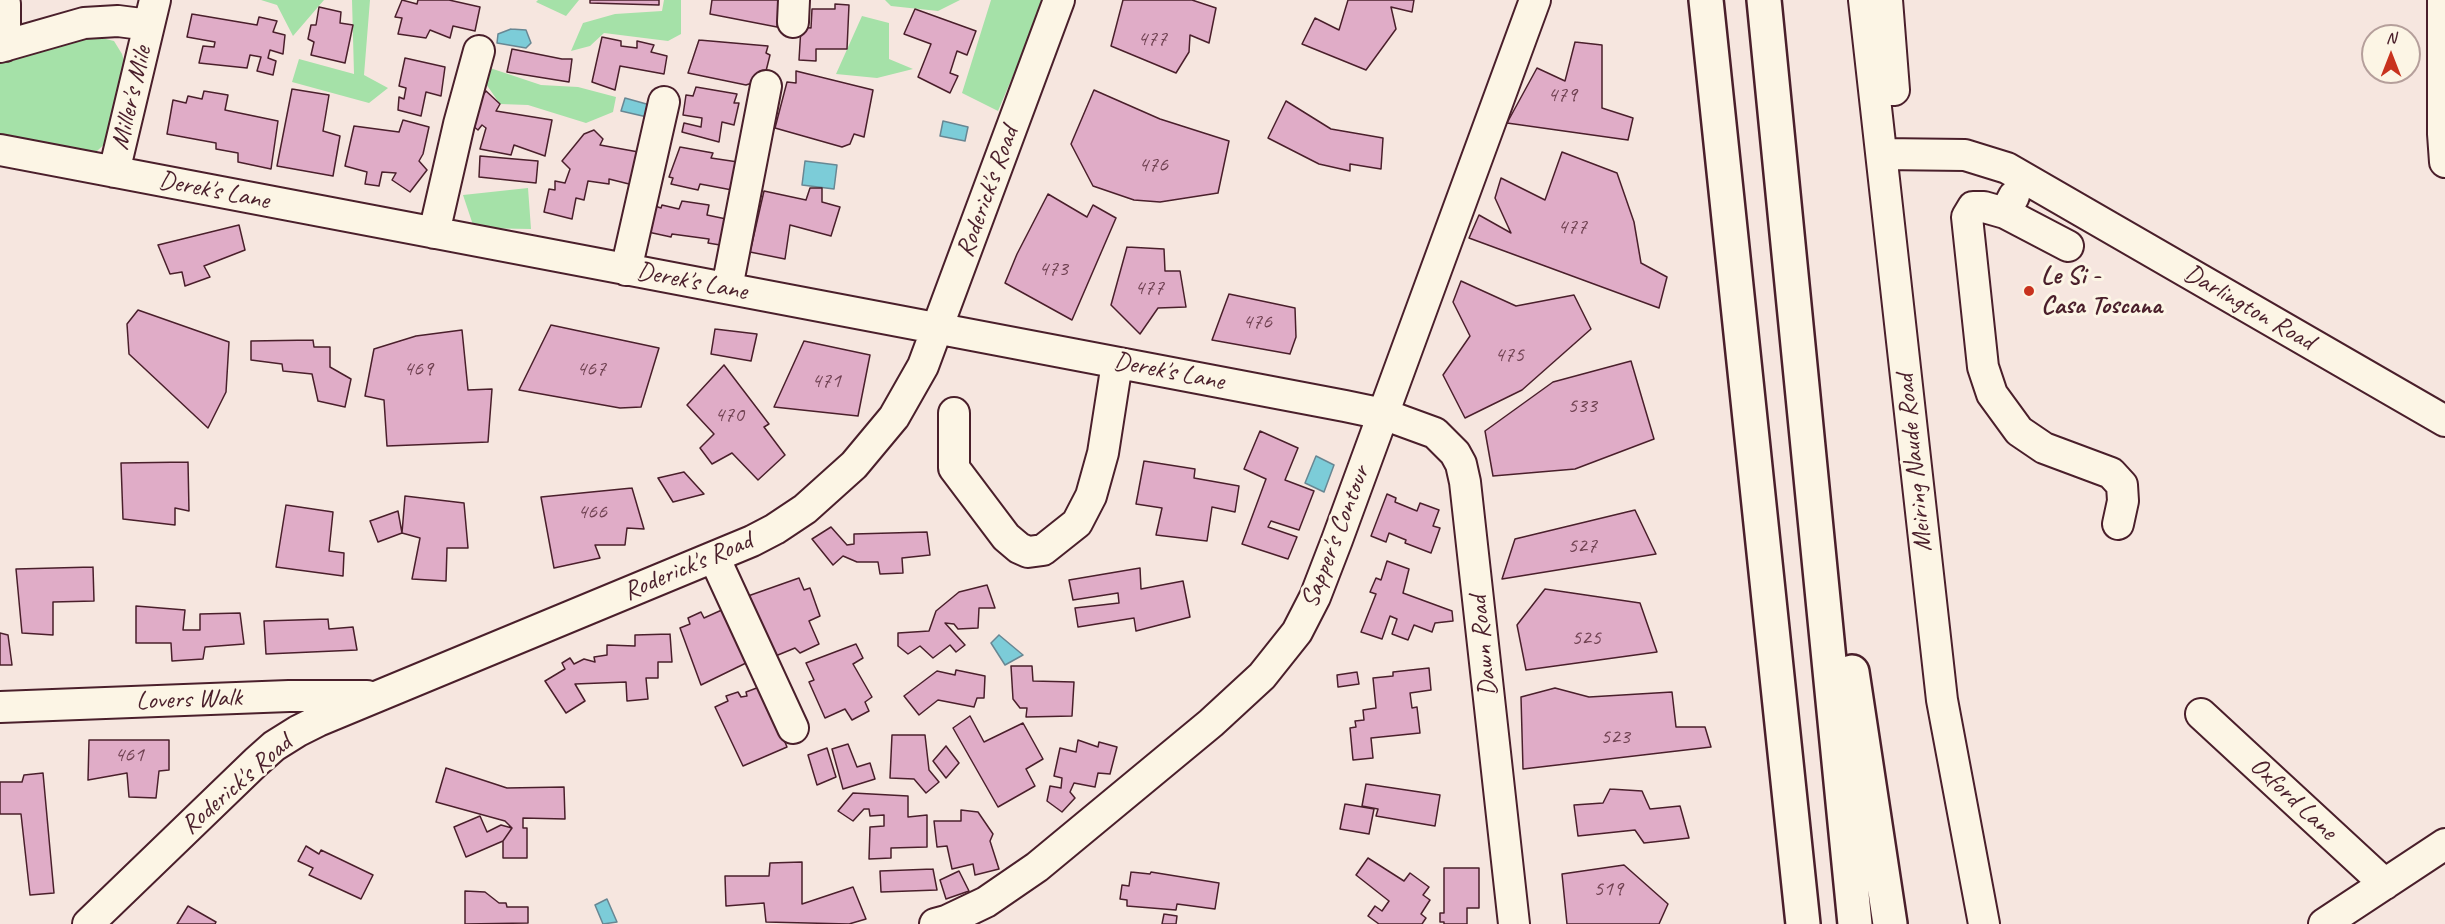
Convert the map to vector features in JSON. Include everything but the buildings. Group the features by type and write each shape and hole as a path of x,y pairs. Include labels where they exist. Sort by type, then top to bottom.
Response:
{"highway":[{"path":"1706,0 1803,924"},
{"path":"1764,0 1855,924"},
{"path":"1792,279 1890,924"}],"street":[{"name":"Roderick's Road","path":"88,924 274,746 318,721 379,696 718,567 752,541 787,521 831,487 882,433 909,393 938,329 1059,0"},
{"name":"Sapper's Contour","path":"935,924 986,902 1016,883 1211,723 1270,667 1297,632 1315,597 1535,0"},
{"name":"Meiring Naude Road","path":"1864,0 1891,155 1971,758 2002,924"},
{"name":"Meiring Naude Road","path":"1887,0 1891,155 1942,700 1984,924"},
{"path":"2443,0 2442,134 2445,162"},
{"path":"3,46 5,4"},
{"name":"Miller's Mile","path":"3,46 84,23 118,21 152,12 114,172"},
{"path":"434,233 478,51"},
{"path":"727,288 766,86"},
{"path":"626,270 664,102"},
{"name":"Derek's Lane","path":"0,150 1383,414"},
{"name":"Darlington Road","path":"1891,155 1965,156 2007,168 2445,421"},
{"path":"2005,213 2024,177"},
{"path":"2067,246 2005,213 1984,207 1973,207 1967,217 1983,367 1992,394 2019,431 2044,448 2111,473 2122,485 2123,501 2118,524"},
{"path":"954,412 954,468 1006,537 1028,552 1043,550 1077,523 1091,496 1103,453 1117,363"},
{"name":"Dawn Road","path":"1383,414 1435,433 1455,453 1464,474 1514,924"},
{"path":"718,567 792,728"},
{"name":"Lovers Walk","path":"0,707 298,696 379,696"},
{"name":"Oxford Lane","path":"2201,714 2385,884"},
{"path":"2324,924 2445,844"}],"green space":[{"path":"261,0 324,0 293,36 277,5"},
{"path":"352,0 370,0 364,75 388,88 369,103 292,82 299,59 354,74"},
{"path":"538,0 579,0 566,16 536,2"},
{"path":"664,0 681,0 681,34 668,41 604,33 590,46 571,51 583,23 615,14 662,11"},
{"path":"885,0 960,0 938,11 891,6"},
{"path":"991,0 1045,0 998,111 962,93"},
{"path":"862,16 889,23 889,59 913,69 877,78 836,74"},
{"path":"90,35 114,41 122,54 126,68 110,139 97,151 79,156 0,139 0,60"},
{"path":"487,67 541,85 578,87 616,97 613,112 586,123 528,105 500,104 486,84"},
{"path":"528,188 531,229 474,228 463,195"}],"water":[{"path":"511,29 526,30 531,43 526,48 497,43 498,34"},
{"path":"625,98 650,105 647,117 621,111"},
{"path":"943,121 968,127 965,141 940,136"},
{"path":"805,161 837,165 834,189 802,185"},
{"path":"1316,456 1334,465 1324,492 1305,483"},
{"path":"999,635 1023,655 1005,665 991,643"},
{"path":"607,899 617,922 603,924 595,905"}],"place":[{"name":"Le Si - Casa Toscana","path":"2029,291"}]}
